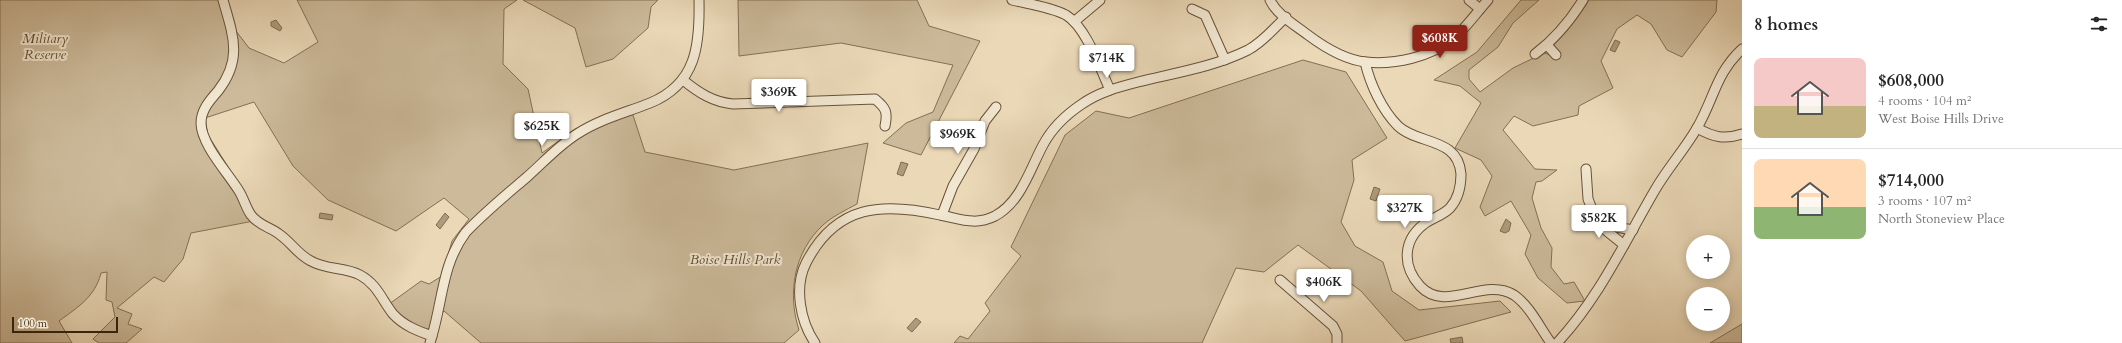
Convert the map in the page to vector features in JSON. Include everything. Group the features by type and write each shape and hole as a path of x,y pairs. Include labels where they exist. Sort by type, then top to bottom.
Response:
{"street":[{"path":"223,0 234,38 234,62 222,86 203,112 201,129 204,138 240,192 252,216 278,233 300,255 312,262 360,275 373,284 393,313 401,321 431,339 450,259 457,244 479,219 549,156 579,132 603,120 651,103 675,89 690,69 696,51 700,30 699,0"},
{"path":"1012,0 1055,11 1075,21 1083,34 1110,90"},
{"path":"1075,21 1100,0"},
{"path":"1270,0 1278,11 1286,18 1328,48 1365,62 1391,62 1428,53 1452,40 1488,0"},
{"path":"1469,0 1480,9"},
{"path":"1535,54 1547,45 1574,14 1582,0"},
{"path":"1192,9 1205,16 1225,60"},
{"path":"815,343 802,317 801,286 804,267 812,251 824,236 836,225 856,214 882,207 913,209 972,223 984,221 1006,209 1017,196 1044,143 1055,128 1083,103 1110,90 1225,60 1266,38 1286,18"},
{"path":"1547,45 1556,55"},
{"path":"1556,343 1579,319 1605,280 1656,189 1697,128 1720,75 1742,49"},
{"path":"1365,62 1371,83 1389,115 1398,126 1408,133 1442,145 1454,157 1460,171 1460,186 1457,197 1451,207 1418,229 1411,238 1406,258 1413,277 1421,287 1430,294 1443,297 1484,289 1507,291 1524,303 1551,343"},
{"path":"683,80 698,92 717,102 733,104 875,98 883,106 887,116 885,126"},
{"path":"942,215 953,186 974,149 985,121 996,107"},
{"path":"1697,128 1712,136 1722,138 1742,134"},
{"path":"1586,169 1588,199 1597,218 1598,224 1611,230 1624,245"},
{"path":"1611,230 1633,230"},
{"path":"1280,280 1333,326 1337,334 1337,343"}],"green space":[{"path":"0,0 227,0 236,31 249,48 284,63 318,42 297,0 517,0 504,9 503,64 528,89 542,153 575,129 630,106 645,152 734,170 868,143 857,204 835,216 823,225 805,248 799,260 794,288 795,316 799,330 784,343 481,343 444,311 421,337 385,307 421,281 429,284 442,276 452,241 469,219 444,198 396,231 328,200 293,166 254,102 205,118 208,135 242,189 252,211 259,220 191,233 183,259 164,282 154,277 117,308 132,314 128,324 142,329 126,343 99,343 93,339 115,317 112,302 106,300 107,272 101,273 95,289 85,301 59,321 72,343 0,343"},
{"path":"523,0 658,0 651,7 648,28 613,59 586,67 575,28"},
{"path":"738,0 917,0 929,26 980,41 921,155 883,143 906,123 933,112 953,65 841,43 739,56"},
{"path":"1521,0 1539,0 1513,23 1498,47 1469,70 1469,79 1480,92 1513,68 1544,53 1555,56 1553,42 1573,22 1589,0 1717,0 1716,12 1682,57 1667,50 1651,24 1637,15 1617,29 1601,61 1613,88 1579,106 1578,115 1533,126 1514,116 1503,130 1535,169 1557,170 1542,181 1536,182 1532,198 1541,228 1552,248 1551,267 1564,284 1574,282 1585,301 1567,303 1538,278 1525,254 1531,235 1511,201 1485,216 1480,207 1492,176 1481,160 1455,148 1481,103 1460,86 1434,80 1477,52"},
{"path":"1303,60 1346,72 1387,138 1352,160 1354,180 1341,222 1355,246 1383,262 1392,291 1419,310 1500,301 1511,312 1405,341 1361,291 1298,245 1264,272 1236,268 1202,343 954,343 960,336 968,339 990,311 985,303 1021,256 1011,247 1065,135 1096,111 1129,118"},
{"path":"1742,324 1742,343 1710,343"}],"shaded area":[{"path":"276,20 282,28 280,31 271,26 271,22"},
{"path":"1615,40 1620,42 1615,52 1610,50"},
{"path":"901,162 908,164 903,176 897,174"},
{"path":"1374,187 1380,189 1376,201 1370,199"},
{"path":"320,213 333,215 332,220 319,218"},
{"path":"445,213 449,217 440,229 436,225"},
{"path":"1506,219 1511,223 1509,231 1505,233 1500,231"},
{"path":"916,318 921,322 912,332 907,328"},
{"path":"1462,337 1463,343 1451,343 1450,339"}],"park label":[{"name":"Military Reserve","path":"45,46"},
{"name":"Boise Hills Park","path":"735,259"}]}
